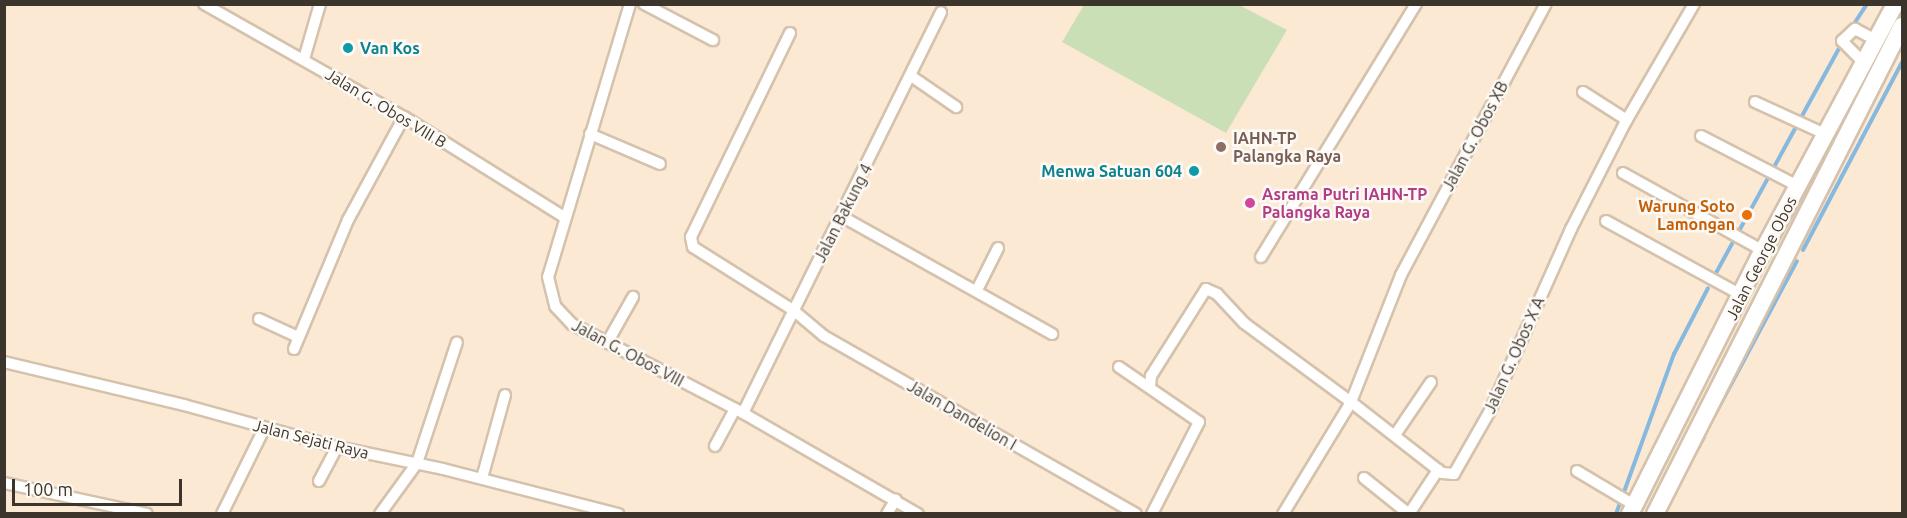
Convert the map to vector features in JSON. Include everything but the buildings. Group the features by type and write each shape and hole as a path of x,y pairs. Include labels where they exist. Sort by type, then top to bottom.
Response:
{"main road":[{"name":"Jalan George Obos","path":"1632,509 1824,134 1895,4"},
{"name":"Jalan George Obos","path":"1655,513 1902,26"}],"street":[{"name":"Jalan G. Obos VIII B","path":"204,4 404,117 564,217"},
{"path":"304,59 320,4"},
{"name":"Jalan G. Obos VIII","path":"630,4 564,217 548,277 549,292 567,320 739,411 918,513"},
{"path":"644,4 714,40"},
{"path":"1261,257 1416,4"},
{"name":"Jalan G. Obos XB","path":"1351,402 1401,275 1546,4"},
{"name":"Jalan G. Obos X A","path":"1438,470 1448,475 1455,474 1467,456 1571,229 1627,120 1694,4"},
{"name":"Jalan Bakung 4","path":"715,446 739,411 793,310 941,12"},
{"path":"1864,63 1842,41 1855,29 1876,40"},
{"name":"Jalan Dandelion I","path":"790,33 690,241 697,251 793,310 824,336 1136,513"},
{"path":"911,76 956,107"},
{"path":"1583,92 1627,120"},
{"path":"1755,102 1824,134"},
{"path":"294,349 348,220 404,117"},
{"path":"590,134 660,164"},
{"path":"1701,136 1798,186"},
{"path":"1623,173 1764,250"},
{"path":"841,216 1052,334"},
{"path":"1606,221 1741,296"},
{"path":"980,292 998,248"},
{"path":"1150,387 1151,376 1206,289 1217,294 1244,323 1395,435 1438,470 1409,513 1364,478"},
{"path":"607,343 633,297"},
{"path":"259,319 298,337"},
{"path":"380,513 417,463 457,342"},
{"name":"Jalan Sejati Raya","path":"4,362 174,402 264,429 337,447 482,478 618,513"},
{"path":"1119,367 1194,416 1198,428 1152,513"},
{"path":"1395,435 1431,382"},
{"path":"482,478 505,395"},
{"path":"1283,513 1351,402"},
{"path":"222,513 264,429"},
{"path":"320,481 337,447"},
{"path":"1577,471 1632,509"},
{"path":"4,483 110,510 147,513"},
{"path":"887,513 896,499"}],"green space":[{"path":"1084,5 1239,5 1287,30 1226,133 1062,42"}],"waterway":[{"path":"1852,27 1867,4"},
{"path":"1716,273 1842,43"},
{"path":"1803,250 1902,62"},
{"path":"1712,420 1797,261"},
{"path":"1616,514 1674,354 1708,288"},
{"path":"1693,457 1704,437"}],"place":[{"name":"Van Kos","path":"348,48"},
{"name":"IAHN-TP Palangka Raya","path":"1221,147"},
{"name":"Menwa Satuan 604","path":"1194,171"},
{"name":"Asrama Putri IAHN-TP Palangka Raya","path":"1250,203"},
{"name":"Warung Soto Lamongan","path":"1747,215"}]}
